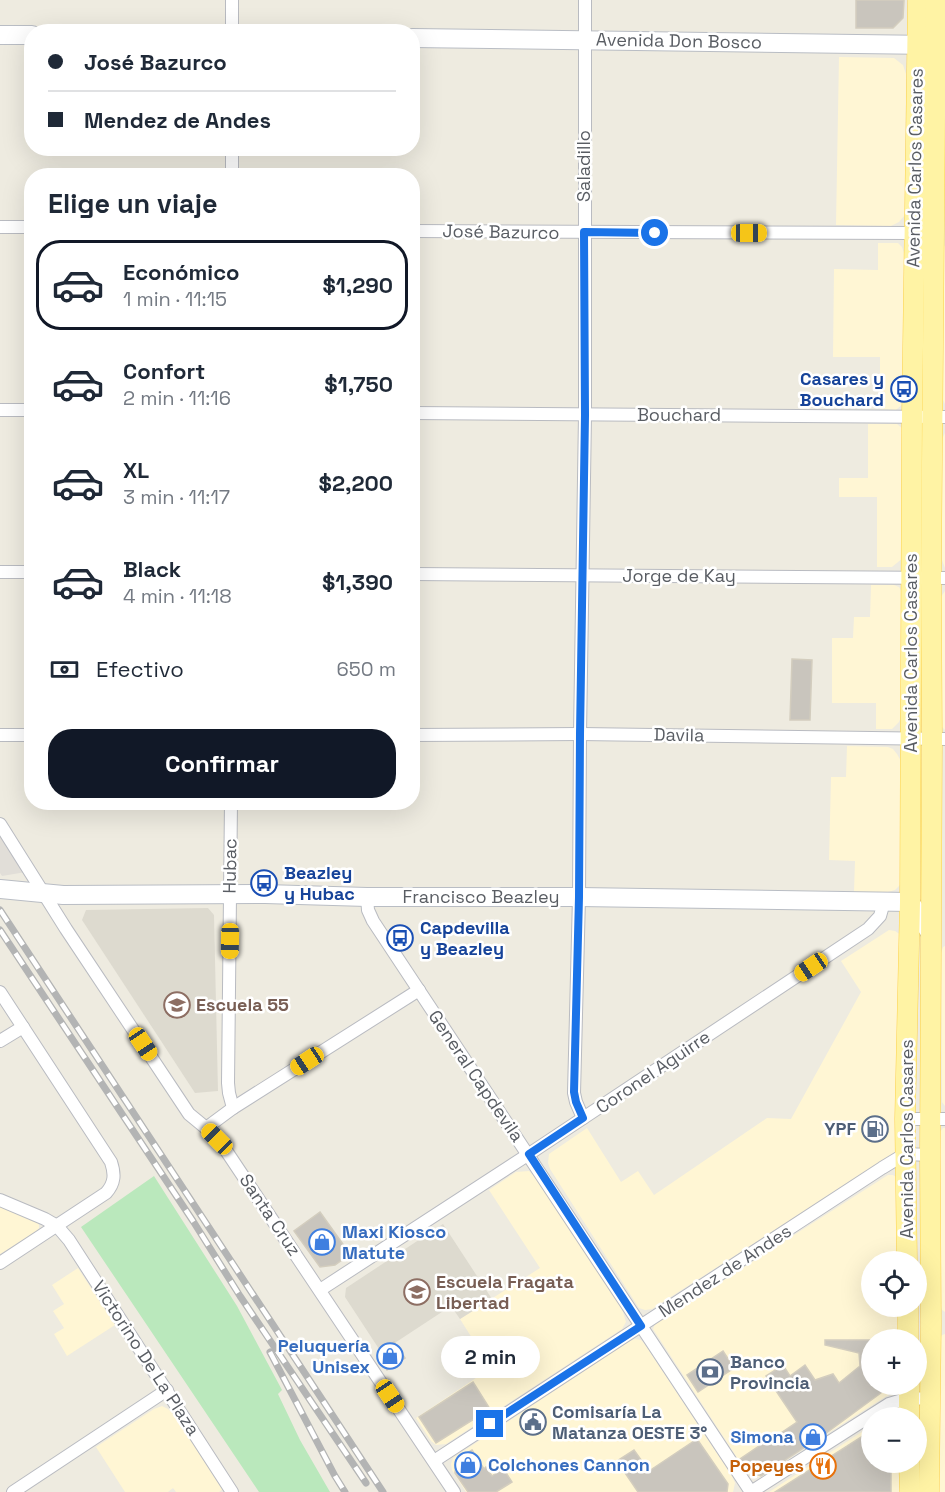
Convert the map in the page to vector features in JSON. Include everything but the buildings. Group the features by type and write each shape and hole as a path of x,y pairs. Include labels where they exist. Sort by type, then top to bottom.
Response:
{"main road":[{"path":"918,0 933,45"},
{"path":"933,45 936,0"},
{"name":"Avenida Carlos Casares","path":"929,1492 930,1399 938,1324 930,1155 938,1119 939,739 929,578 912,416 913,233 933,45"},
{"name":"Avenida Carlos Casares","path":"907,1251 905,1119 910,902 910,738 929,578 939,417 939,235 933,45"},
{"path":"909,1473 909,1492"}],"street":[{"path":"232,0 232,24"},
{"name":"Saladillo","path":"583,1118 574,1092 579,897 585,415 585,0"},
{"path":"933,45 945,25"},
{"path":"0,35 24,35"},
{"name":"Avenida Don Bosco","path":"420,38 933,45"},
{"path":"0,227 24,227"},
{"name":"José Bazurco","path":"420,231 913,233"},
{"path":"0,410 24,410"},
{"name":"Bouchard","path":"420,413 939,417"},
{"path":"0,572 24,572"},
{"name":"Jorge de Kay","path":"420,574 929,578"},
{"name":"Davila","path":"420,735 580,734 939,739"},
{"path":"0,735 24,735"},
{"name":"Hubac","path":"231,810 228,1083 233,1108"},
{"name":"Santa Cruz","path":"0,824 66,929 189,1113 225,1149 454,1492"},
{"name":"Francisco Beazley","path":"0,889 63,895 230,894 910,902"},
{"name":"General Capdevila","path":"366,897 373,921 751,1492"},
{"name":"Coronel Aguirre","path":"320,1290 868,929 880,916 884,902"},
{"path":"910,902 938,934"},
{"path":"206,1128 233,1108 419,990"},
{"path":"0,992 111,1161 114,1172 112,1186 106,1193 0,1263"},
{"path":"0,1041 23,1027"},
{"path":"905,1119 938,1119"},
{"path":"905,1154 930,1155"},
{"name":"Mendez de Andes","path":"434,1461 905,1154"},
{"path":"0,1200 57,1226"},
{"name":"Victorino De La Plaza","path":"57,1226 69,1240 232,1492"},
{"path":"13,1492 167,1390"},
{"path":"751,1492 889,1404 930,1399"}],"shaded area":[{"path":"839,57 894,58 903,65 906,74 905,215 891,226 836,225"},
{"path":"878,243 898,243 904,253 905,402 896,410 880,409 880,357 833,357 834,269 878,270"},
{"path":"945,245 945,404 943,400 942,250"},
{"path":"868,424 897,424 902,428 904,437 903,558 892,567 877,567 877,497 839,497 839,478 868,478"},
{"path":"945,433 945,568 942,560 942,439"},
{"path":"871,585 894,585 899,587 903,594 901,717 892,729 876,729 876,703 832,703 832,638 853,638 854,617 870,617"},
{"path":"945,591 945,730 940,725 940,598"},
{"path":"847,746 888,747 893,749 901,761 900,885 895,890 854,892 855,861 829,860 831,777 846,777"},
{"path":"0,833 26,872 2,876 0,873"},
{"name":"Escuela 55","path":"208,908 214,915 218,1091 195,1093 82,920 86,910"},
{"path":"889,930 901,935 899,1150 652,1309 639,1308 550,1169 549,1154 587,1128 621,1182 638,1171 654,1195 767,1118 791,1119 861,992 841,961"},
{"path":"945,946 945,1106 942,1102 941,953"},
{"path":"945,1128 945,1312 940,1303 938,1134"},
{"path":"529,1171 622,1309 626,1322 622,1329 446,1444 436,1445 416,1418 491,1368 460,1319 540,1268 489,1190 516,1172"},
{"path":"888,1175 898,1178 902,1251 861,1251 861,1317 901,1317 901,1329 861,1329 861,1395 888,1395 869,1407 861,1407 861,1412 759,1477 753,1477 747,1473 653,1329 655,1324"},
{"path":"0,1207 37,1222 39,1228 0,1254"},
{"name":"Escuela Fragata Libertad","path":"443,1224 492,1299 460,1319 451,1306 381,1352 345,1297 346,1288"},
{"path":"78,1268 115,1325 67,1356 54,1334 64,1328 53,1311 64,1304 52,1285"},
{"path":"945,1334 945,1492 937,1492 939,1339"},
{"path":"635,1339 644,1343 732,1476 735,1483 733,1492 466,1492 452,1470 453,1458"},
{"path":"162,1406 174,1414 223,1489 219,1492 176,1492 173,1488 168,1492 125,1492 96,1447"},
{"path":"861,1432 861,1473 900,1473 900,1492 769,1492"}],"green space":[{"path":"154,1176 237,1306 282,1390 278,1394 300,1440 330,1492 259,1492 81,1227"}],"railway":[{"path":"0,910 383,1492"},
{"path":"0,930 193,1221 240,1296 366,1483"},
{"path":"270,1352 345,1492"}],"place":[{"name":"Casares y Bouchard","path":"904,389"},
{"name":"Beazley y Hubac","path":"264,883"},
{"name":"Capdevilla y Beazley","path":"400,938"},
{"name":"Escuela 55","path":"177,1005"},
{"name":"YPF","path":"875,1129"},
{"name":"Maxi Kiosco Matute","path":"322,1242"},
{"name":"Escuela Fragata Libertad","path":"417,1292"},
{"name":"Peluquería Unisex","path":"390,1356"},
{"name":"Banco Provincia","path":"710,1372"},
{"name":"Comisaría La Matanza OESTE 3°","path":"533,1422"},
{"name":"Simona","path":"813,1437"},
{"name":"Colchones Cannon","path":"468,1465"},
{"name":"Popeyes","path":"823,1466"}],"route":[{"path":"490,1424 641,1326 529,1154 583,1118 574,1092 579,897 585,415 584,232 655,233"}]}
